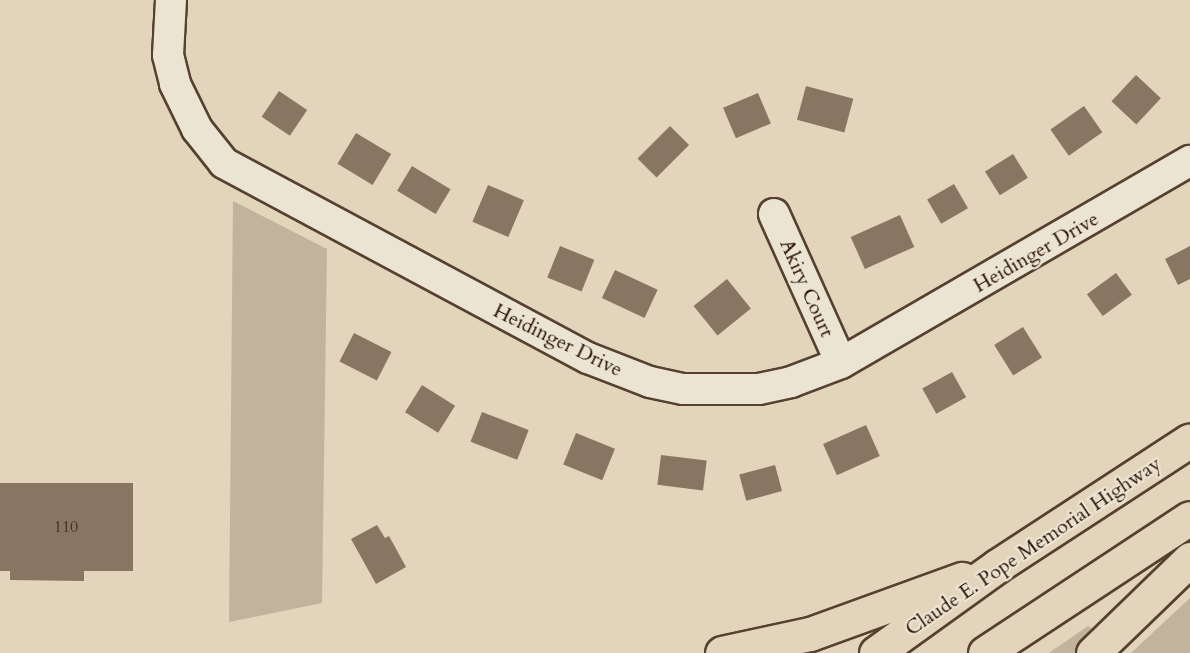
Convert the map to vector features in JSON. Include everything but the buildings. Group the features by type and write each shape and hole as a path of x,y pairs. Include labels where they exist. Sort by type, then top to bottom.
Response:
{"highway":[{"name":"Claude E. Pope Memorial Highway","path":"876,653 998,566 1190,440"},
{"path":"985,653 1190,518"},
{"path":"1093,653 1190,559"},
{"path":"722,653 842,624 998,566"}],"street":[{"name":"Heidinger Drive","path":"171,0 168,55 186,110 208,146 224,163 248,179 588,358 650,382 683,390 736,392 791,382 841,363 1190,161"},
{"name":"Akiry Court","path":"774,214 841,363"}],"shaded area":[{"path":"233,201 327,249 322,603 229,622"},
{"path":"1190,598 1190,653 1131,653"},
{"path":"1088,626 1100,634 1079,653 1049,653"}]}
